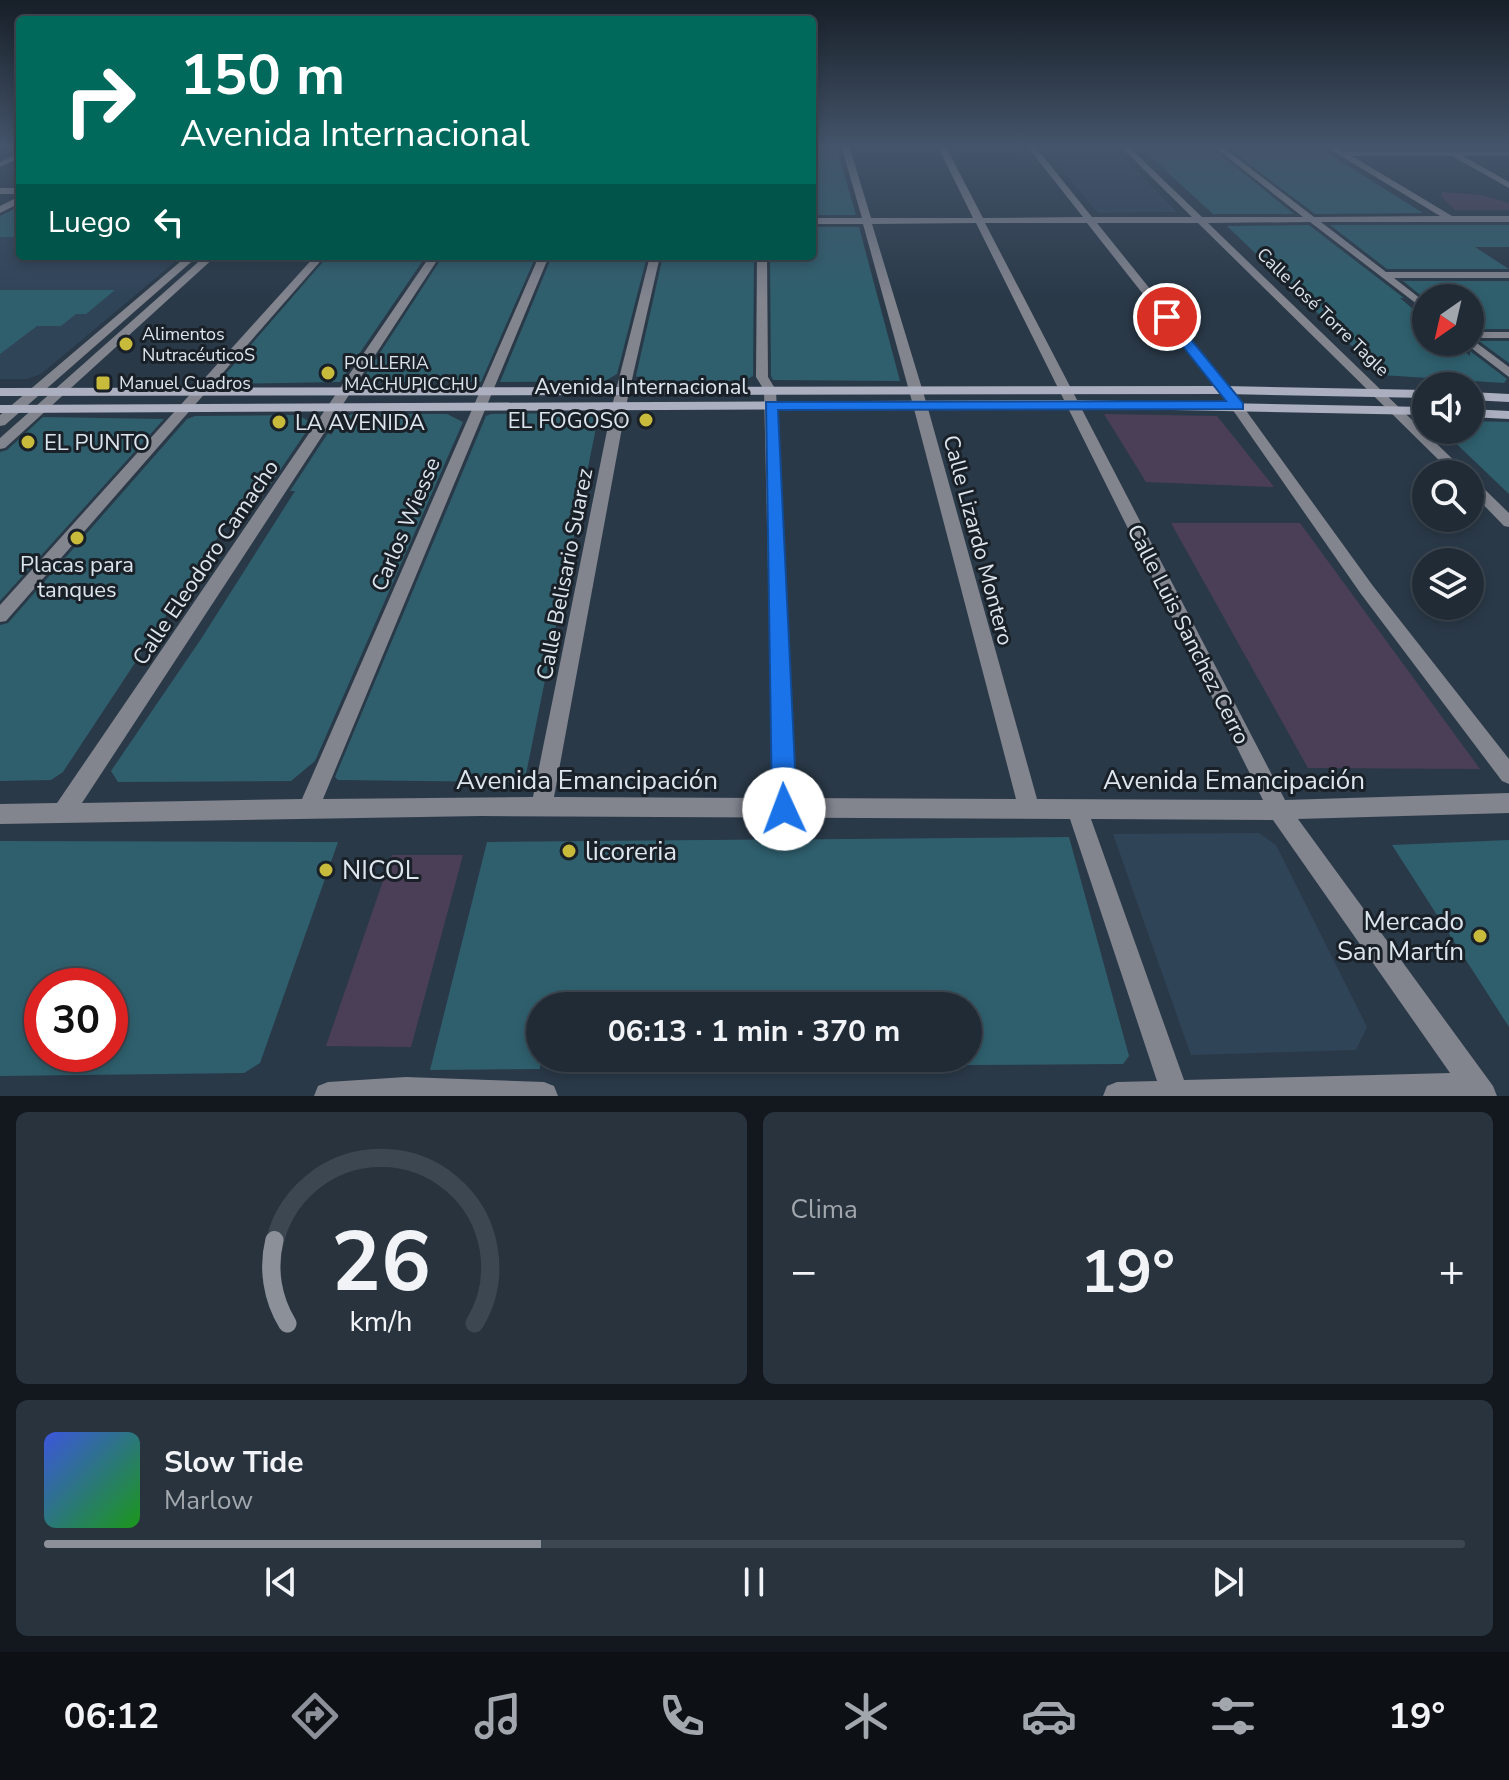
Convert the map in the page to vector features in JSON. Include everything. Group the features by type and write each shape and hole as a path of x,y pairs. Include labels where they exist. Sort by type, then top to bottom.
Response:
{"main road":[{"name":"Avenida Internacional","path":"0,392 486,391 621,398 917,397 1065,390 1412,393"},
{"name":"Avenida Internacional","path":"917,397 1073,404 1412,410"},
{"path":"1484,397 1509,398"},
{"name":"Avenida Internacional","path":"0,409 479,407 621,398"},
{"path":"1484,414 1509,415"}],"street":[{"name":"Calle Lizardo Montero","path":"860,196 1029,809"},
{"name":"Calle Luis Sanchez Cerro","path":"967,196 1279,810 1479,1091"},
{"path":"1070,196 1225,390 1367,590 1509,775"},
{"name":"Calle José Torre Tagle","path":"1175,196 1447,460"},
{"path":"1281,196 1412,297"},
{"path":"1413,196 1451,219"},
{"path":"816,221 1509,219"},
{"path":"0,422 188,260"},
{"path":"0,445 207,260"},
{"path":"0,616 316,260"},
{"name":"Calle Eleodoro Camacho","path":"63,813 432,260"},
{"name":"Carlos Wiesse","path":"308,810 542,260"},
{"name":"Calle Belisario Suarez","path":"541,808 621,398 654,260"},
{"path":"762,260 762,377 771,398 784,809"},
{"path":"1383,275 1509,275"},
{"path":"1484,335 1509,335"},
{"path":"1484,353 1509,373"},
{"path":"1484,497 1509,522"},
{"name":"Avenida Emancipación","path":"0,814 481,806 1279,810 1509,803"},
{"path":"1077,809 1175,1095"},
{"path":"328,1096 406,1091 544,1096"},
{"path":"1117,1096 1479,1091"}],"shaded area":[{"path":"1084,196 1161,196 1177,212 1098,213"},
{"path":"1441,196 1485,196 1509,203 1509,210 1455,210"},
{"path":"16,208 16,260 177,260 41,374 27,379 0,379 0,218"},
{"path":"1104,414 1217,416 1274,487 1146,482"},
{"path":"1171,523 1300,523 1480,769 1308,768"},
{"path":"1259,833 1276,845 1367,1027 1356,1050 1191,1055 1113,834"},
{"path":"392,855 463,855 411,1047 326,1046"}],"building":[{"path":"816,196 851,196 856,215 816,215"},
{"path":"1194,196 1272,196 1294,214 1213,214"},
{"path":"1291,196 1396,196 1423,213 1315,214"},
{"path":"16,208 16,237 0,237 0,216"},
{"path":"1309,225 1404,298 1400,298 1412,308 1412,356 1477,356 1507,379 1504,383 1484,382 1484,372 1412,372 1412,377 1382,375 1227,226"},
{"path":"1330,225 1509,225 1509,247 1475,247 1509,269 1387,269"},
{"path":"816,227 859,227 900,381 773,380 770,260 816,260"},
{"path":"325,260 423,260 340,382 217,384"},
{"path":"440,260 534,260 481,382 361,382"},
{"path":"550,260 646,260 617,374 605,381 500,382"},
{"path":"662,260 754,260 753,376 744,381 646,381 636,376"},
{"path":"1403,281 1509,281 1509,329 1484,329 1484,284 1412,284 1412,288"},
{"path":"0,290 115,290 86,314 76,314 61,326 37,326 0,354"},
{"path":"1484,341 1509,341 1509,363 1484,345"},
{"path":"589,413 598,418 526,774 517,782 338,780 335,777 486,416"},
{"path":"352,414 447,414 463,422 315,761 291,781 118,782 111,771 201,639 328,433 331,435 341,419"},
{"path":"298,415 312,423 266,491 254,491 220,534 63,772 51,780 0,781 0,625 8,623 187,419 195,416"},
{"path":"43,417 164,419 0,601 0,452 7,450"},
{"path":"1484,421 1509,422 1509,494 1484,470 1484,460 1473,460 1457,444 1484,444"},
{"path":"1069,837 1129,1056 1123,1064 982,1065 982,992 526,992 526,1069 430,1070 487,842"},
{"name":"Mercado San Martín","path":"1509,840 1509,1027 1392,845"},
{"path":"0,841 338,842 260,1063 244,1073 0,1076"}],"place":[{"name":"Alimentos NutracéuticoS","path":"126,344"},
{"name":"POLLERIA MACHUPICCHU","path":"328,373"},
{"name":"Manuel Cuadros","path":"103,383"},
{"name":"EL FOGOSO","path":"646,420"},
{"name":"LA AVENIDA","path":"279,422"},
{"name":"EL PUNTO","path":"28,442"},
{"name":"Placas para tanques","path":"77,538"},
{"name":"licoreria","path":"569,851"},
{"name":"NICOL","path":"326,870"},
{"name":"Mercado San Martín","path":"1480,936"}],"route":[{"path":"784,809 771,405 1237,406 1167,317"}]}
